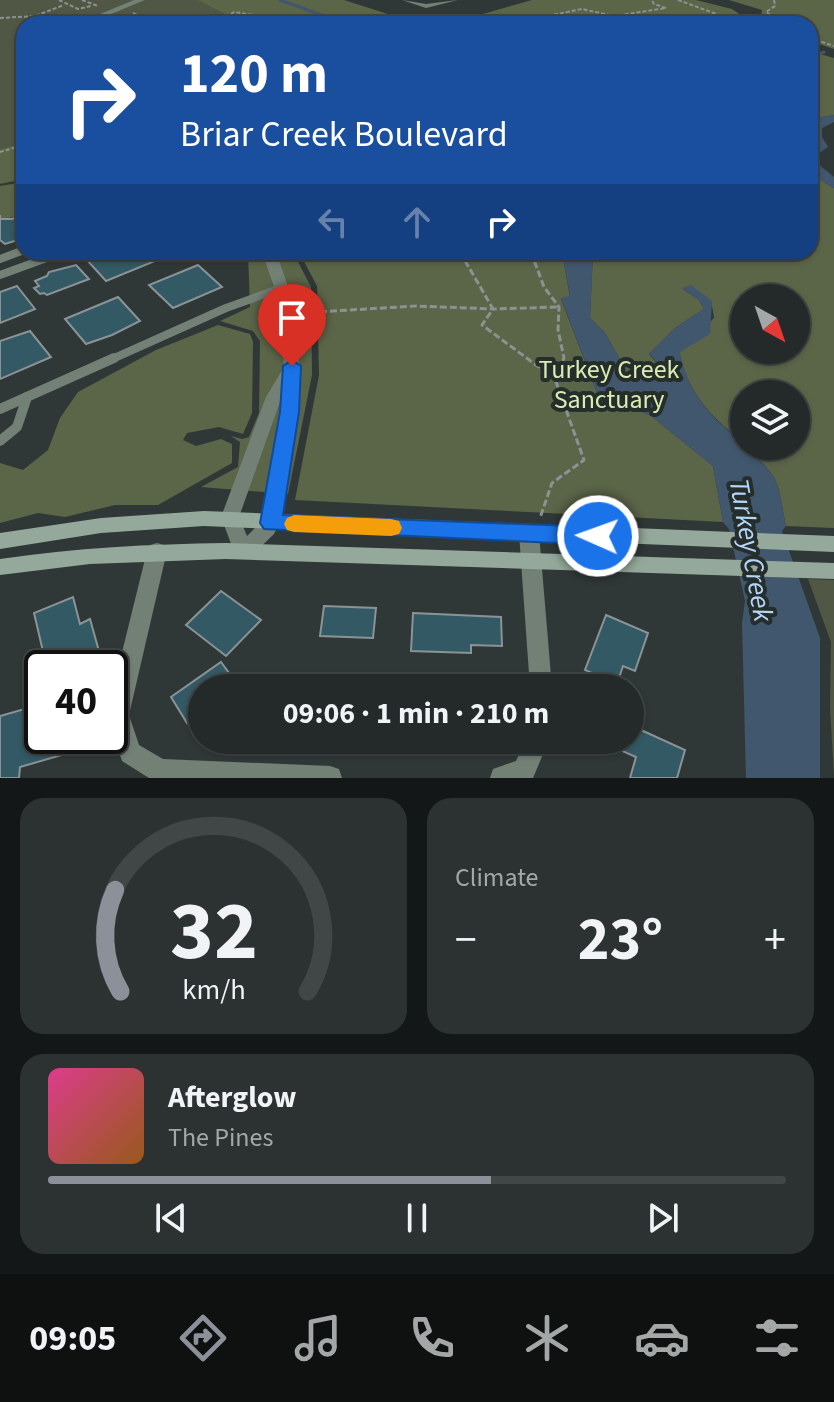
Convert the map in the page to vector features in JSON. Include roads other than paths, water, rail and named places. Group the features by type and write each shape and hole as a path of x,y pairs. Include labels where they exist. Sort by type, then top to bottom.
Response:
{"street":[{"path":"98,16 141,0"},
{"path":"406,0 426,6 454,0"},
{"path":"243,551 271,523 289,412 292,366 289,313 284,287 272,260"},
{"path":"243,551 230,517 274,397 292,366"},
{"path":"0,541 57,530 230,517 271,523 834,544"},
{"path":"535,534 531,559 540,674"},
{"path":"157,551 118,715 130,753 160,771 330,778"},
{"path":"0,567 49,559 157,551 243,551 834,571"},
{"path":"502,778 524,771 531,754"}],"lane":[{"path":"0,275 41,260"},
{"path":"0,409 226,308 284,287"},
{"path":"0,441 17,427 27,397"}],"water":[{"path":"834,115 834,122 822,128 822,137 828,147 818,154 818,118"},
{"path":"818,164 834,177 834,188 818,179"},
{"name":"Turkey Creek","path":"563,260 593,260 590,318 605,333 627,372 650,382 664,373 649,353 675,328 704,309 699,300 682,288 691,285 712,301 710,334 680,352 695,392 730,432 730,460 759,460 777,484 786,526 782,531 820,638 820,778 746,778 742,623 745,601 729,529 723,522 713,466 650,415 599,398 561,298 570,296"}],"waterway":[{"path":"280,0 325,16"},
{"path":"818,54 824,52"}],"park label":[{"name":"Turkey Creek Sanctuary","path":"609,384"}]}
